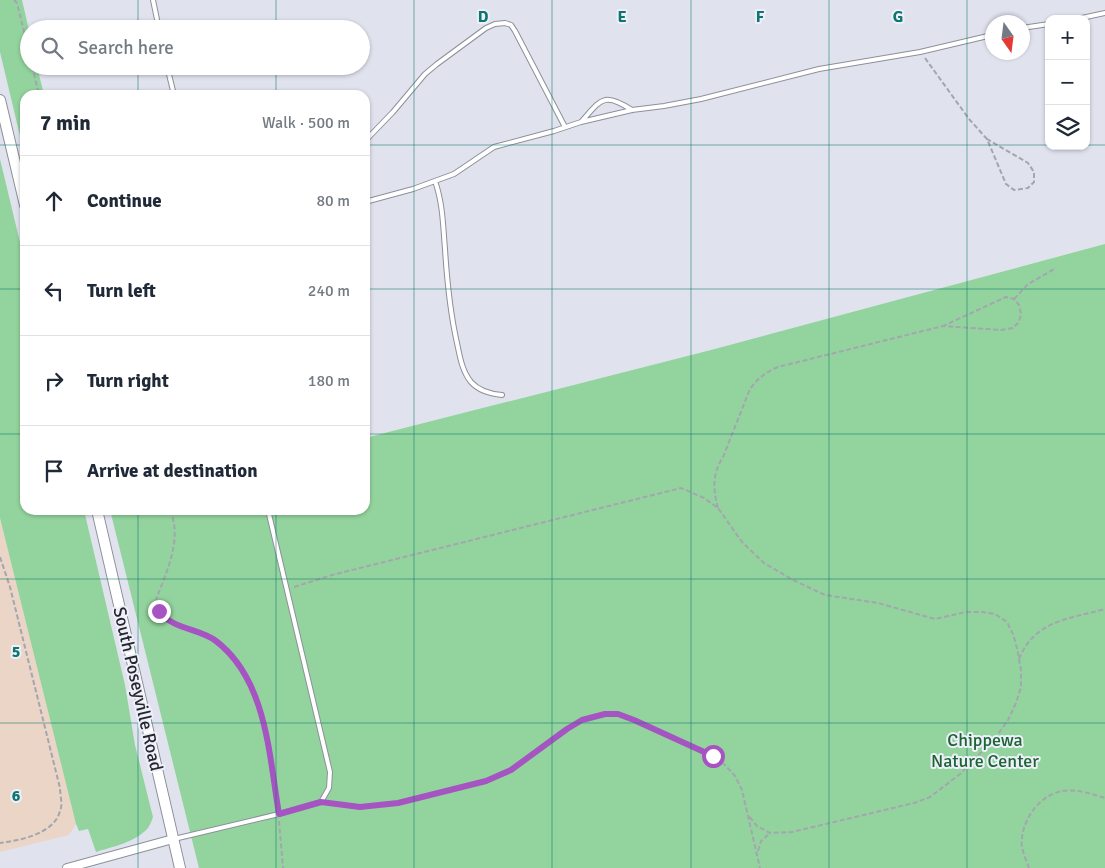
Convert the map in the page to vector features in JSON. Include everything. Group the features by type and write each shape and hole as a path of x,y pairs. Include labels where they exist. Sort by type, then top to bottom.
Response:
{"main road":[{"path":"0,100 20,184"},
{"name":"South Poseyville Road","path":"97,515 180,868"}],"street":[{"path":"68,868 173,839"}],"lane":[{"path":"153,0 157,20"},
{"path":"1090,16 1105,13"},
{"path":"370,136 425,74 486,28 505,23 510,25 515,31 565,127"},
{"path":"1030,27 1045,25"},
{"path":"370,200 454,174 494,147 581,122 632,110 701,99 839,65 920,52 985,37"},
{"path":"170,75 173,90"},
{"path":"581,122 598,103 605,100 615,100 632,110"},
{"path":"435,181 442,209 448,285 460,360 466,375 473,384 492,394 502,395"},
{"path":"173,839 321,802 329,788 330,772 269,515"}],"path":[{"path":"14,0 17,3 21,20"},
{"path":"920,52 969,119 987,139 1028,163 1034,172 1034,182 1028,188 1014,190 1006,184 987,139"},
{"path":"34,75 39,90"},
{"path":"1014,299 1028,284 1056,268"},
{"path":"748,815 757,826 770,833 792,832 890,809 930,797 960,774 996,737 1008,720 1016,703 1021,687 1019,659 1013,634 1007,622 994,614 982,612 966,612 935,619 878,603 825,595 793,580 764,563 742,542 718,508 714,495 716,467 723,457 750,388 766,372 778,366 943,326 1006,297 1014,299 1019,305 1021,314 1019,322 1012,328 1001,330 943,326"},
{"path":"286,590 332,575 681,488 704,498 718,508"},
{"path":"172,515 175,520 175,538 168,569 156,600 156,606 165,619 214,639 230,652 252,687 263,718 279,814 283,868"},
{"path":"0,557 10,587 60,788 61,810 55,823 43,831 0,843"},
{"path":"1019,659 1028,641 1042,628 1105,610"},
{"path":"321,802 360,807 398,803 486,781 511,770 582,720 594,716 618,714 713,756 726,765 735,776 742,790 760,868"},
{"path":"1029,868 1023,852 1022,837 1031,814 1046,796 1065,791 1077,791 1105,798"},
{"path":"757,853 761,841 770,833"}],"shaded area":[{"path":"0,518 76,824 69,835 0,852"}],"green space":[{"path":"0,0 22,0 27,20 20,20 20,75 39,75 43,90 20,90 20,136 0,52"},
{"path":"0,159 20,242 20,515 85,515 125,685 135,745 153,817 148,828 137,837 96,852 88,829 79,831 76,824 0,518"},
{"name":"Chippewa Nature Center","path":"1105,244 1105,868 199,868 111,515 370,515 370,437 711,350"}],"route":[{"path":"159,611 165,619 214,639 230,652 252,687 263,718 279,814 321,802 360,807 398,803 486,781 511,770 582,720 605,714 618,714 634,720 713,756"}]}
